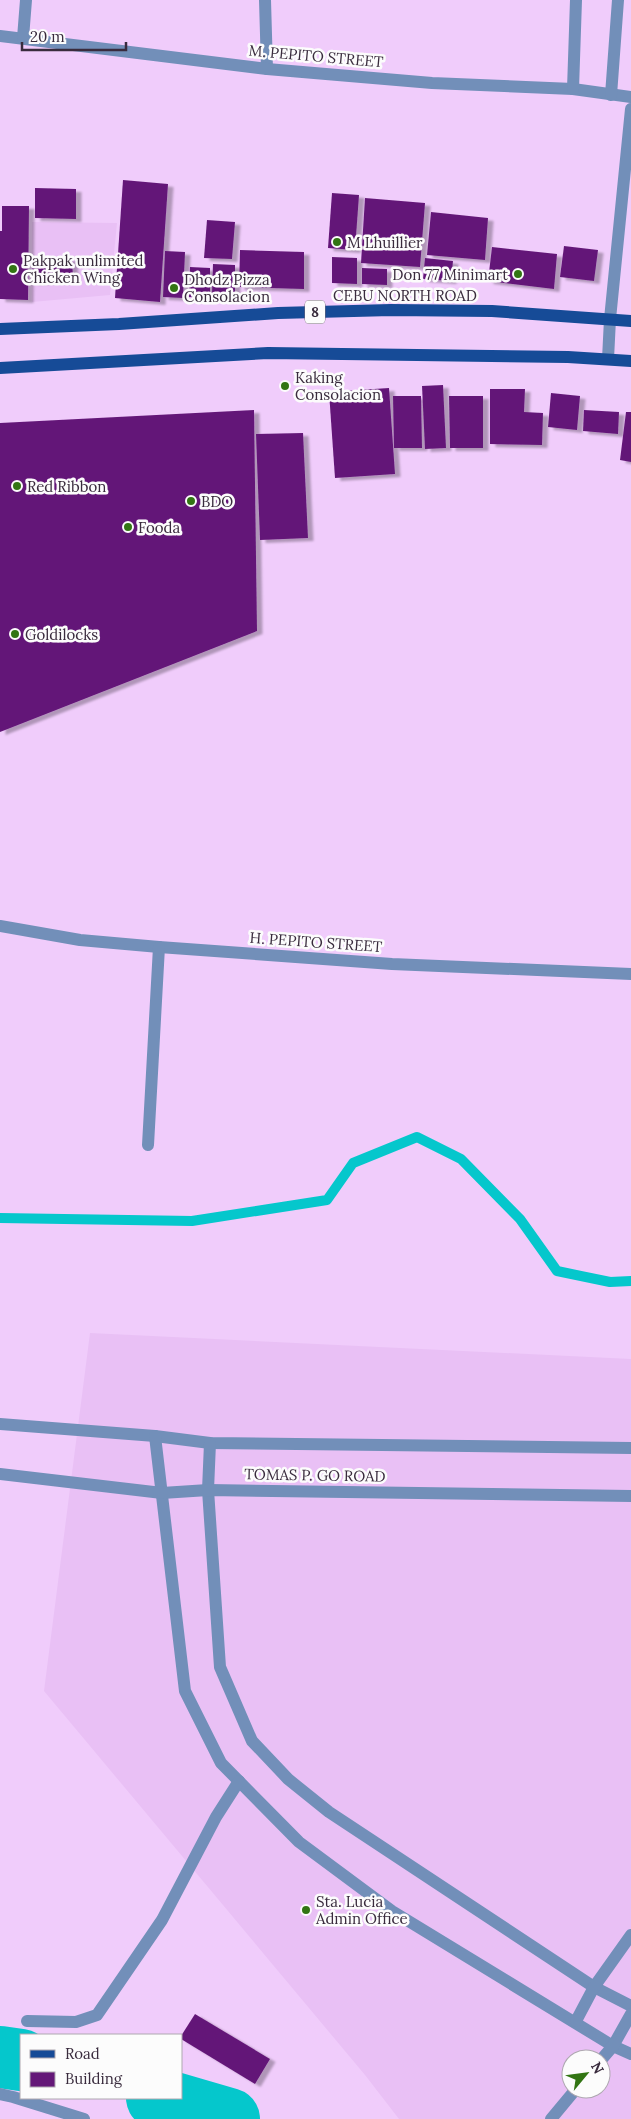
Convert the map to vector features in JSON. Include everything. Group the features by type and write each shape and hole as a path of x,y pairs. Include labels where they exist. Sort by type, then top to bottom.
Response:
{"main road":[{"name":"CEBU NORTH ROAD","path":"0,329 119,324 278,312 391,310 492,311 631,321"},
{"path":"0,368 268,353 631,361"}],"street":[{"path":"23,38 26,0"},
{"path":"265,0 267,69"},
{"path":"572,89 576,0"},
{"path":"611,95 618,0"},
{"name":"M. PEPITO STREET","path":"0,36 267,69 432,83 572,89 631,97"},
{"path":"608,359 610,319 631,109"},
{"name":"H. PEPITO STREET","path":"0,926 80,940 159,947 392,964 631,974"},
{"path":"148,1145 159,947"},
{"name":"TOMAS P. GO ROAD","path":"0,1424 210,1442 631,1448"},
{"path":"155,1436 185,1691 221,1763 299,1842 392,1911 576,2021 613,2046 631,2054"},
{"path":"210,1442 208,1490 220,1667 252,1741 288,1780 329,1812 594,1987 631,2006"},
{"name":"TOMAS P. GO ROAD","path":"0,1474 162,1493 208,1490 631,1496"},
{"path":"27,2021 76,2022 97,2014 162,1920 216,1817 239,1781"},
{"path":"576,2021 594,1987 631,1935"},
{"path":"610,2049 631,2014"},
{"path":"0,2094 20,2098"},
{"path":"22,2099 84,2119"},
{"path":"551,2119 568,2099"}],"shaded area":[{"path":"32,222 117,223 110,295 32,302"},
{"path":"90,1333 631,1359 631,2119 399,2119 365,2075 44,1691"}],"building":[{"path":"123,180 168,184 160,302 115,298"},
{"path":"35,188 76,189 76,219 35,218"},
{"path":"332,193 359,195 355,250 328,248"},
{"path":"365,198 425,203 420,267 361,263"},
{"path":"2,206 29,206 28,300 0,299"},
{"path":"431,212 488,218 485,260 427,255"},
{"path":"207,220 235,222 232,259 204,258"},
{"path":"564,246 598,250 594,281 560,277"},
{"path":"492,247 557,254 554,289 488,281"},
{"path":"240,250 304,252 304,289 239,287"},
{"path":"165,251 185,252 183,298 163,297"},
{"path":"332,257 357,258 357,284 332,283"},
{"path":"72,258 73,279 33,282 32,260"},
{"path":"425,258 453,261 451,281 423,279"},
{"path":"213,264 235,265 235,294 212,294"},
{"path":"190,267 210,268 210,298 189,297"},
{"path":"362,268 387,269 387,285 362,284"},
{"path":"443,385 446,448 425,449 422,386"},
{"path":"389,388 395,474 335,478 329,392"},
{"path":"490,389 525,389 524,412 543,413 542,445 490,444"},
{"path":"551,393 580,396 577,430 548,427"},
{"path":"393,396 421,396 422,448 394,448"},
{"path":"449,396 483,396 483,448 450,448"},
{"name":"Fooda","path":"254,410 257,631 0,732 0,423"},
{"path":"584,410 619,412 618,434 583,431"},
{"path":"626,412 631,412 631,462 620,460"},
{"path":"303,433 308,538 260,540 256,434"},
{"path":"195,2014 270,2059 255,2084 182,2040 182,2034"}],"waterway":[{"path":"0,1218 192,1221 327,1200 353,1163 417,1137 461,1159 520,1219 557,1271 610,1282 631,1281"},
{"path":"0,2057 20,2060"},
{"path":"160,2099 229,2119"}],"place":[{"name":"M Lhuillier","path":"337,242"},
{"name":"Pakpak unlimited Chicken Wing","path":"13,269"},
{"name":"Don 77 Minimart","path":"518,274"},
{"name":"Dhodz Pizza Consolacion","path":"174,288"},
{"name":"Kaking Consolacion","path":"285,386"},
{"name":"Red Ribbon","path":"17,486"},
{"name":"BDO","path":"191,501"},
{"name":"Fooda","path":"128,527"},
{"name":"Goldilocks","path":"15,634"},
{"name":"Sta. Lucia Admin Office","path":"306,1910"}]}
